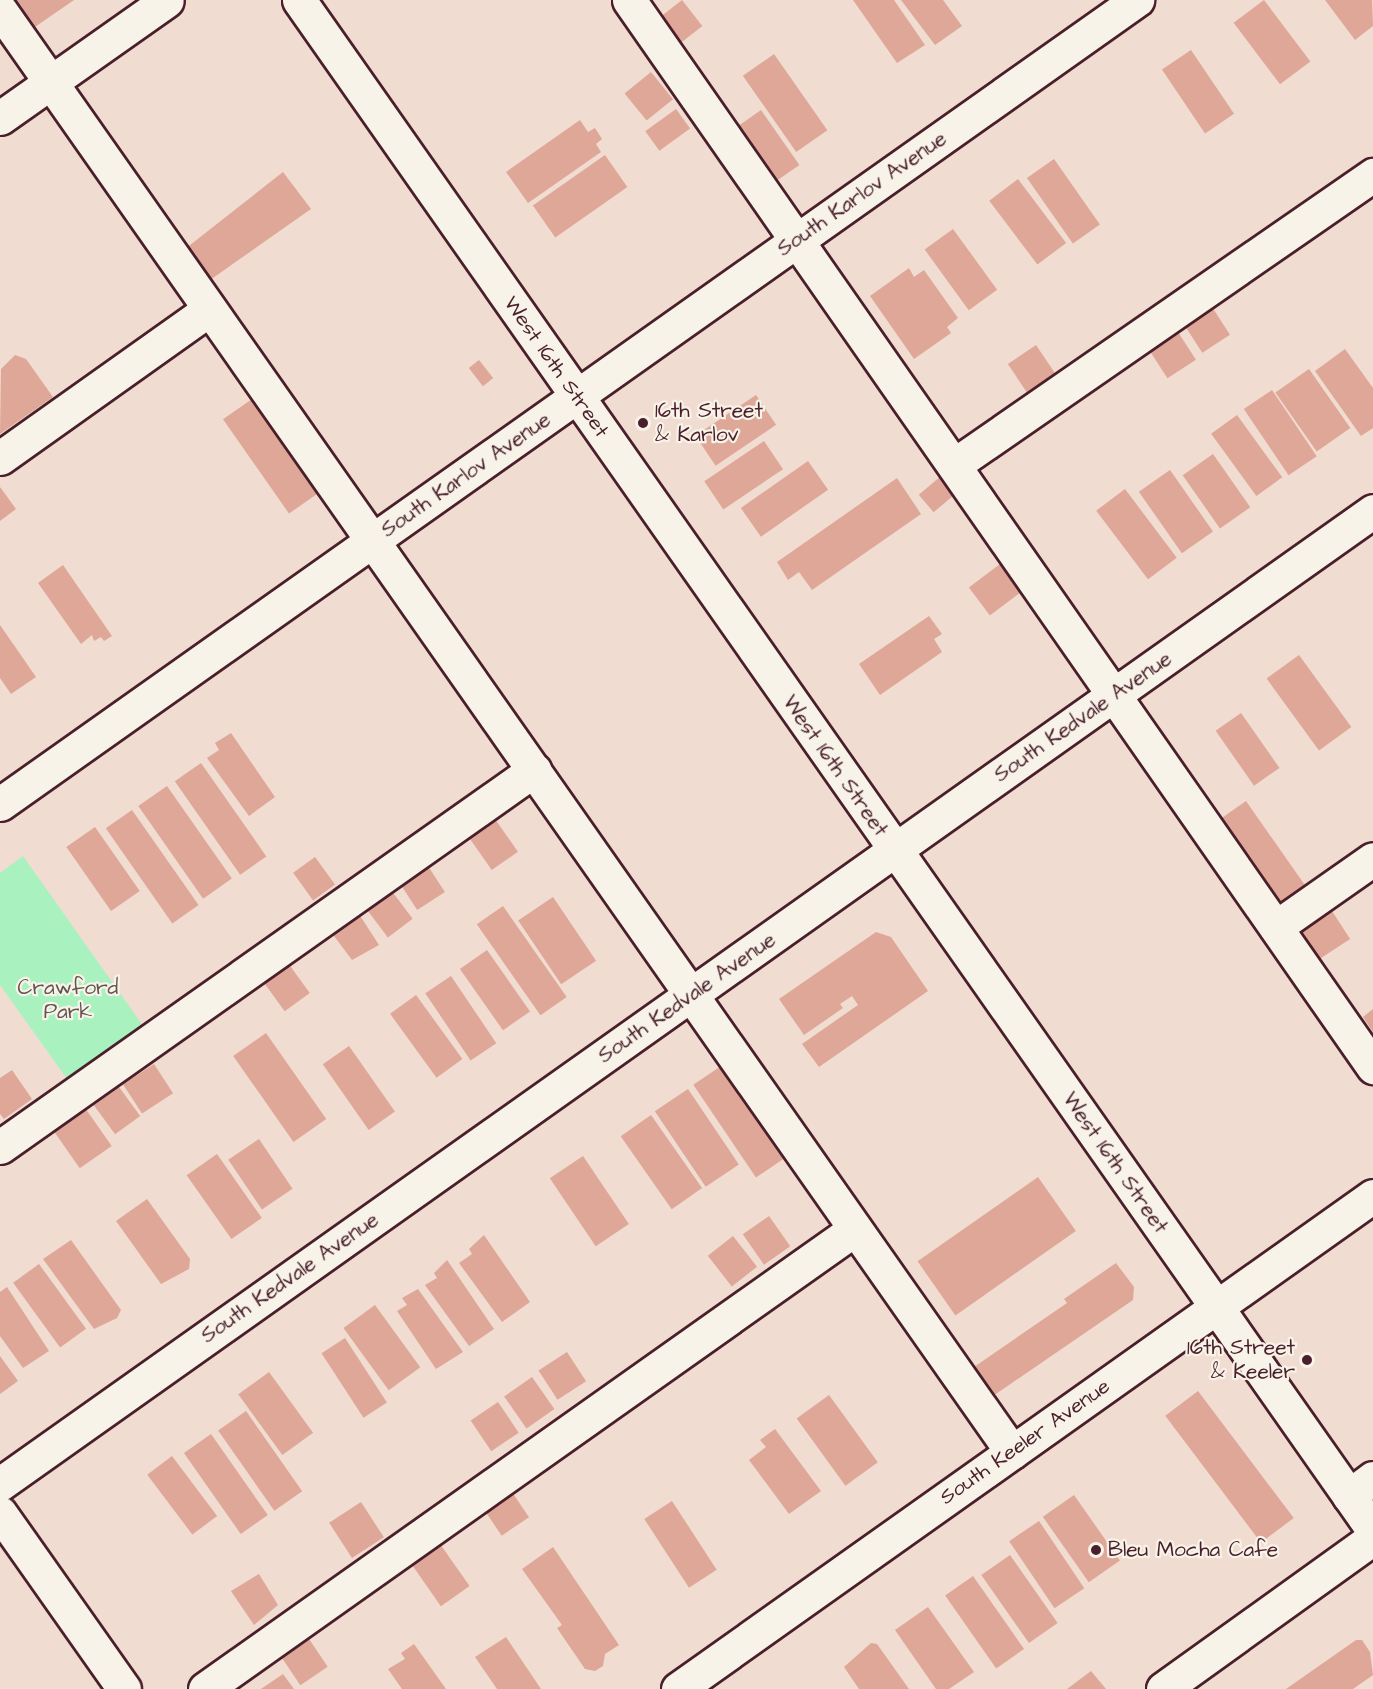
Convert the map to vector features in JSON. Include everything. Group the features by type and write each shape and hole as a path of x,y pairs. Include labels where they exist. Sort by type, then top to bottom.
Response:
{"street":[{"path":"0,118 167,0"},
{"name":"West 16th Street","path":"299,0 1217,1307 1361,1486 1373,1530"},
{"name":"South Karlov Avenue","path":"0,804 1137,0"},
{"path":"638,3 796,241 1373,1067"},
{"path":"0,10 1012,1452"},
{"path":"954,465 1373,175"},
{"path":"0,458 210,309"},
{"name":"South Kedvale Avenue","path":"0,1484 1373,511"},
{"path":"0,1147 534,770"},
{"path":"1276,927 1373,859"},
{"name":"South Keeler Avenue","path":"678,1689 1373,1196"},
{"path":"205,1689 855,1229"},
{"path":"0,1513 124,1689"},
{"path":"1163,1689 1373,1538"}],"green space":[{"name":"Crawford Park","path":"23,856 146,1030 70,1083 0,985 0,873"}],"building":[{"path":"12,0 74,0 32,29"},
{"path":"682,0 702,26 679,44 658,18"},
{"path":"853,0 894,0 925,45 897,63"},
{"path":"901,0 943,0 962,26 935,45"},
{"path":"1264,0 1310,61 1280,84 1234,23"},
{"path":"1325,0 1372,0 1373,26 1355,40"},
{"path":"1191,50 1234,114 1205,133 1162,70"},
{"path":"774,54 827,130 796,152 743,76"},
{"path":"651,72 673,99 647,121 625,93"},
{"path":"676,109 690,128 659,151 645,131"},
{"path":"761,110 799,165 769,186 731,131"},
{"path":"580,120 588,132 595,128 602,139 596,144 601,152 528,203 506,172"},
{"path":"605,155 627,187 555,237 533,205"},
{"path":"1054,159 1100,225 1073,243 1027,178"},
{"path":"283,172 311,209 210,280 185,249"},
{"path":"1018,179 1066,243 1037,265 989,201"},
{"path":"953,229 997,290 969,310 925,250"},
{"path":"909,268 914,277 924,270 958,318 947,327 951,333 914,359 870,296"},
{"path":"1212,307 1230,335 1202,353 1184,325"},
{"path":"1178,332 1196,360 1167,378 1149,351"},
{"path":"1036,345 1055,373 1027,392 1008,364"},
{"path":"1345,349 1373,388 1373,428 1361,436 1315,371"},
{"path":"15,355 26,359 53,397 0,434 1,369"},
{"path":"479,360 493,378 483,386 469,368"},
{"path":"1309,369 1350,428 1317,451 1275,393"},
{"path":"1272,390 1317,456 1289,475 1244,409"},
{"path":"756,395 776,425 716,466 695,436"},
{"path":"255,397 321,491 289,514 223,419"},
{"path":"1237,415 1282,477 1256,496 1211,434"},
{"path":"764,441 783,469 723,509 704,481"},
{"path":"1213,454 1250,507 1220,528 1183,475"},
{"path":"808,461 828,490 761,537 741,508"},
{"path":"1170,470 1213,531 1182,553 1139,492"},
{"path":"941,476 956,494 934,512 919,495"},
{"path":"897,478 921,514 812,590 799,572 788,580 777,562"},
{"path":"0,487 16,509 0,521"},
{"path":"1125,489 1177,558 1148,579 1096,511"},
{"path":"1000,564 1021,592 990,615 969,587"},
{"path":"63,565 112,636 104,641 101,637 94,641 92,635 81,644 38,583"},
{"path":"929,616 942,634 934,639 942,652 880,695 859,664"},
{"path":"0,625 36,677 11,694 0,678"},
{"path":"1299,655 1351,727 1319,751 1267,679"},
{"path":"1241,713 1279,768 1254,786 1216,731"},
{"path":"231,733 275,797 249,816 207,758 219,750 215,743"},
{"path":"201,763 266,856 240,875 175,781"},
{"path":"167,786 232,879 203,899 138,806"},
{"path":"1246,801 1306,887 1278,907 1217,821"},
{"path":"132,810 199,905 172,923 106,828"},
{"path":"495,819 518,852 492,870 469,837"},
{"path":"95,827 140,891 111,911 66,847"},
{"path":"315,857 335,885 313,900 293,873"},
{"path":"428,866 445,892 417,910 400,884"},
{"path":"391,890 413,919 388,937 366,909"},
{"path":"553,897 596,961 561,984 518,920"},
{"path":"503,906 567,997 540,1015 477,924"},
{"path":"1330,908 1350,939 1319,959 1299,928"},
{"path":"357,911 379,945 352,960 331,932"},
{"path":"876,932 891,937 928,991 819,1067 802,1044 858,1005 852,996 840,1004 843,1008 804,1035 779,999"},
{"path":"487,950 530,1011 503,1030 460,969"},
{"path":"288,963 310,993 285,1011 263,981"},
{"path":"451,976 496,1043 471,1060 425,993"},
{"path":"416,995 462,1059 437,1078 390,1014"},
{"path":"1373,1009 1373,1032 1363,1017"},
{"path":"266,1033 326,1119 293,1142 233,1056"},
{"path":"349,1046 395,1112 369,1130 323,1064"},
{"path":"154,1064 173,1093 142,1114 123,1084"},
{"path":"724,1064 787,1157 756,1178 693,1085"},
{"path":"12,1070 32,1099 4,1119 0,1114 0,1078"},
{"path":"119,1087 140,1116 115,1134 94,1105"},
{"path":"688,1089 739,1164 706,1187 655,1111"},
{"path":"83,1105 112,1146 80,1168 51,1127"},
{"path":"651,1115 702,1188 672,1209 621,1136"},
{"path":"259,1139 293,1189 262,1209 228,1160"},
{"path":"217,1154 262,1218 231,1239 187,1175"},
{"path":"583,1156 629,1224 596,1246 550,1178"},
{"path":"1038,1177 1076,1231 955,1315 918,1261"},
{"path":"147,1199 190,1259 189,1269 161,1284 116,1221"},
{"path":"769,1216 790,1246 764,1265 743,1234"},
{"path":"484,1235 530,1302 502,1322 459,1263 472,1254 469,1249"},
{"path":"733,1236 757,1267 732,1286 708,1256"},
{"path":"71,1240 121,1310 117,1318 94,1329 43,1259"},
{"path":"447,1260 494,1329 469,1346 425,1285 437,1278 434,1273"},
{"path":"1116,1263 1134,1287 1133,1300 993,1396 974,1367 1067,1303 1064,1299"},
{"path":"39,1264 86,1329 60,1348 13,1283"},
{"path":"7,1287 49,1351 23,1368 0,1336 0,1292"},
{"path":"418,1289 463,1352 436,1369 397,1311 407,1305 402,1298"},
{"path":"375,1305 420,1367 389,1390 343,1328"},
{"path":"345,1338 387,1403 363,1418 322,1353"},
{"path":"567,1352 586,1381 558,1400 538,1371"},
{"path":"0,1356 18,1381 0,1394"},
{"path":"269,1372 313,1433 282,1455 238,1394"},
{"path":"532,1377 554,1409 527,1428 504,1397"},
{"path":"1198,1391 1294,1518 1261,1543 1165,1416"},
{"path":"829,1395 878,1462 845,1486 797,1419"},
{"path":"498,1402 519,1433 491,1451 471,1420"},
{"path":"246,1411 302,1491 274,1511 218,1431"},
{"path":"775,1429 821,1491 789,1514 749,1460 766,1447 760,1440"},
{"path":"211,1434 268,1515 241,1534 184,1453"},
{"path":"172,1456 217,1516 192,1535 147,1475"},
{"path":"510,1489 529,1517 502,1536 483,1507"},
{"path":"1074,1495 1120,1561 1089,1582 1043,1517"},
{"path":"672,1501 717,1570 689,1588 644,1519"},
{"path":"361,1502 384,1537 352,1558 329,1523"},
{"path":"1039,1521 1084,1588 1054,1608 1009,1541"},
{"path":"438,1541 470,1586 441,1606 409,1561"},
{"path":"553,1547 619,1645 605,1654 603,1666 595,1671 585,1669 557,1628 562,1625 522,1569"},
{"path":"1010,1555 1058,1623 1029,1643 981,1575"},
{"path":"259,1574 278,1605 254,1625 231,1591"},
{"path":"973,1576 1024,1649 996,1668 945,1596"},
{"path":"928,1607 974,1672 949,1689 936,1689 895,1630"},
{"path":"307,1636 328,1667 300,1685 280,1654"},
{"path":"506,1637 541,1689 497,1689 475,1657"},
{"path":"1356,1640 1362,1640 1370,1652 1373,1675 1353,1689 1286,1689"},
{"path":"871,1643 877,1644 909,1689 859,1689 844,1667"},
{"path":"414,1644 446,1689 402,1689 388,1669 405,1659 401,1653"},
{"path":"1091,1671 1106,1689 1067,1689"},
{"path":"283,1674 294,1689 261,1689"}],"place":[{"name":"16th Street & Karlov","path":"643,423"},
{"name":"16th Street & Keeler","path":"1307,1360"},
{"name":"Bleu Mocha Cafe","path":"1096,1550"}]}
